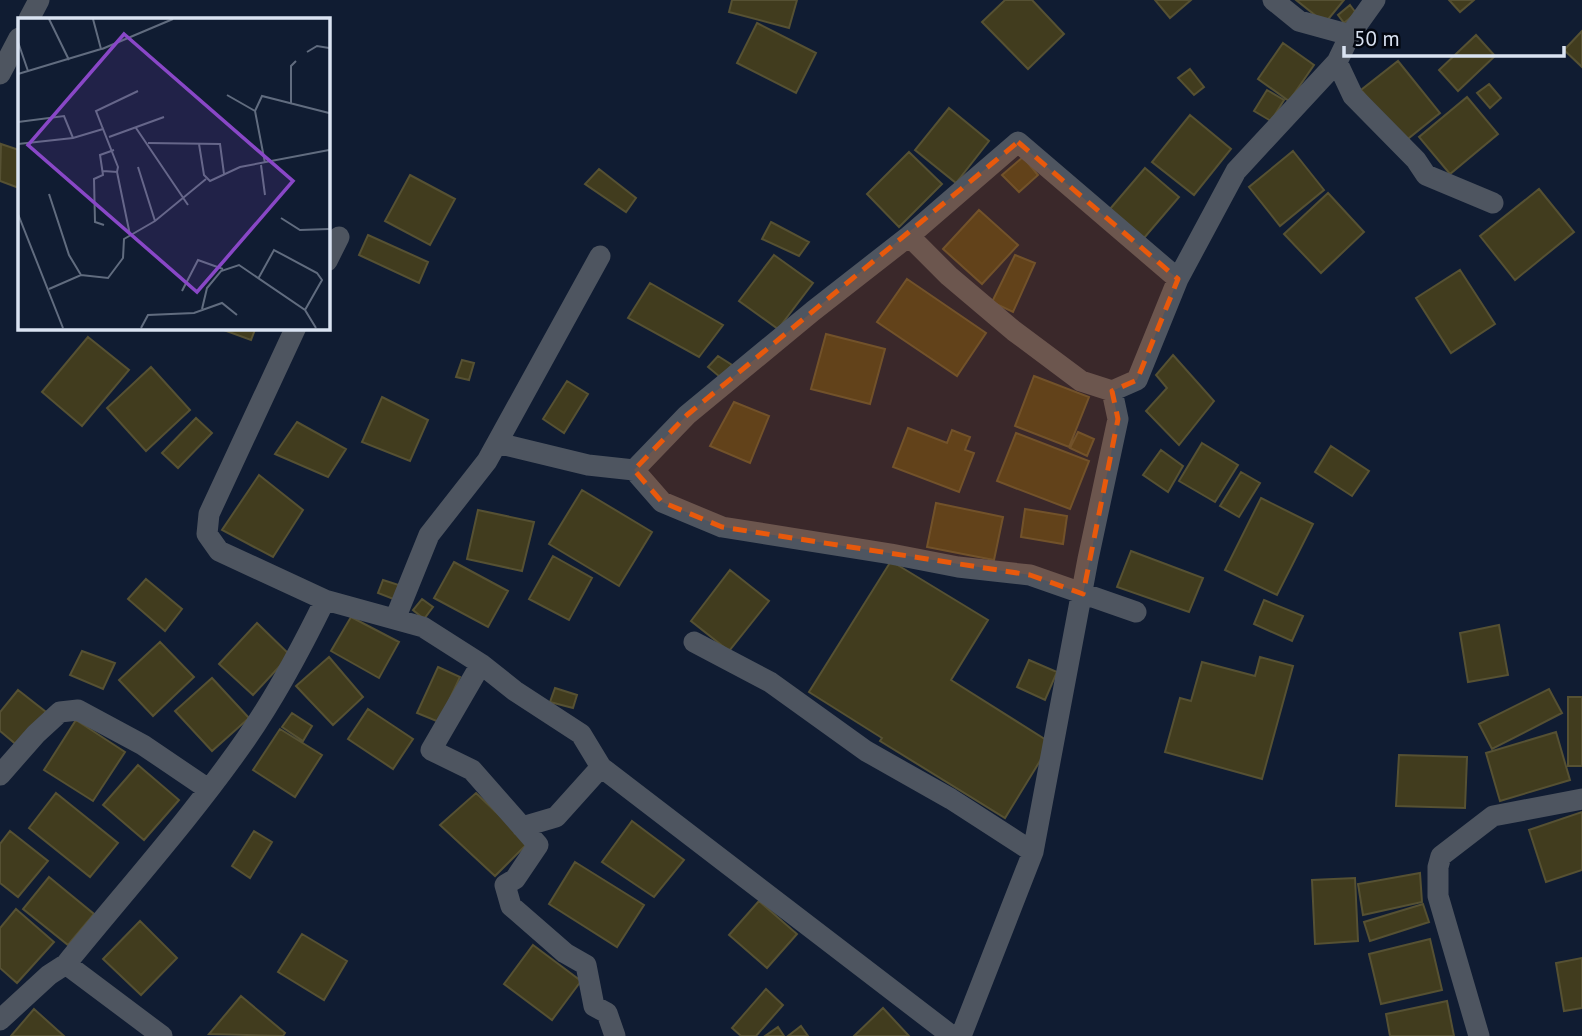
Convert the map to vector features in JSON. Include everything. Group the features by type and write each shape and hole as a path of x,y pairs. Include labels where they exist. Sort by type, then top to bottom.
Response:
{"street":[{"path":"30,18 39,0"},
{"path":"1273,0 1299,21 1350,35"},
{"path":"909,236 950,276 1014,331 1081,381 1112,391 1137,380 1178,279 1236,171 1337,62 1350,35 1375,0"},
{"path":"0,74 18,40"},
{"path":"1337,62 1353,96 1416,160 1426,174 1493,203"},
{"path":"634,470 687,415 813,310 909,236 1018,142 1178,279"},
{"path":"329,257 339,237"},
{"path":"395,619 429,535 487,461 600,256"},
{"path":"295,329 209,514 207,534 219,551 325,600 423,626 481,664 514,691 582,734 601,767 952,1036"},
{"path":"961,1036 1033,852 1088,559 1118,419 1112,391"},
{"path":"497,443 588,465 634,470 662,502 722,527 958,567 1030,575 1136,612"},
{"path":"0,1020 49,975 66,964 208,789 247,738 325,600"},
{"path":"694,642 770,682 866,751 951,799 1033,852"},
{"path":"481,664 431,750 472,770 538,845 515,878 505,886 512,906 565,953 586,965 594,1006 607,1013 615,1036"},
{"path":"0,775 36,734 60,712 78,710 143,745 208,789"},
{"path":"522,827 556,817 601,767"},
{"path":"1479,1036 1438,896 1438,867 1441,856 1493,816 1582,799"},
{"path":"66,964 162,1036"}],"highlighted area":[{"path":"1018,142 1178,279 1137,380 1112,391 1118,419 1083,594 1030,575 722,527 662,502 634,470 687,415"}],"building":[{"path":"732,0 797,0 789,28 729,12"},
{"path":"1005,0 1032,0 1064,34 1028,69 982,22"},
{"path":"1155,0 1191,0 1170,18"},
{"path":"1296,0 1344,0 1325,23"},
{"path":"1449,0 1474,0 1460,12"},
{"path":"1350,5 1356,13 1344,23 1338,15"},
{"path":"757,23 816,53 796,93 737,63"},
{"path":"1582,31 1582,67 1564,50"},
{"path":"1476,35 1495,56 1458,91 1439,70"},
{"path":"1283,43 1314,65 1289,101 1258,79"},
{"path":"1398,61 1440,113 1404,142 1361,90"},
{"path":"1190,69 1204,87 1194,95 1178,78"},
{"path":"1489,84 1501,98 1490,108 1477,93"},
{"path":"1267,90 1284,100 1271,121 1254,111"},
{"path":"1467,97 1498,134 1450,174 1419,137"},
{"path":"949,108 989,141 956,183 915,150"},
{"path":"1190,115 1231,149 1194,195 1152,162"},
{"path":"1,144 18,150 18,188 0,181"},
{"path":"1293,151 1324,190 1280,226 1249,187"},
{"path":"909,152 942,184 899,227 867,194"},
{"path":"1023,157 1038,175 1019,192 1002,175"},
{"path":"1145,168 1179,197 1144,238 1110,209"},
{"path":"599,169 636,198 626,212 585,184"},
{"path":"410,175 455,199 430,245 385,221"},
{"path":"1539,189 1574,232 1515,280 1480,236"},
{"path":"1328,193 1364,232 1321,273 1284,234"},
{"path":"979,210 1018,245 982,284 943,249"},
{"path":"771,222 809,242 799,256 762,239"},
{"path":"368,235 428,262 419,283 359,255"},
{"path":"774,255 813,283 778,329 739,301"},
{"path":"1015,255 1035,263 1013,312 992,302"},
{"path":"1460,270 1495,324 1451,353 1416,298"},
{"path":"907,279 986,333 957,376 877,322"},
{"path":"650,283 723,325 699,357 628,318"},
{"path":"221,329 255,329 251,340"},
{"path":"826,334 885,349 870,404 811,389"},
{"path":"88,337 129,370 82,426 42,392"},
{"path":"1173,355 1214,401 1179,445 1146,411 1167,388 1156,375"},
{"path":"718,356 732,365 720,377 708,367"},
{"path":"462,360 474,363 469,380 456,377"},
{"path":"151,367 190,410 146,451 107,408"},
{"path":"1034,376 1089,397 1069,447 1015,426"},
{"path":"567,381 588,394 564,433 543,419"},
{"path":"382,397 428,420 410,461 362,442"},
{"path":"734,402 769,416 750,463 710,446"},
{"path":"196,418 212,433 178,468 162,453"},
{"path":"297,422 346,449 328,477 275,454"},
{"path":"908,428 947,443 952,430 970,437 965,450 974,453 959,492 893,467"},
{"path":"1078,432 1094,439 1087,456 1070,448"},
{"path":"1016,433 1089,461 1070,509 997,481"},
{"path":"1202,443 1238,465 1215,502 1179,481"},
{"path":"1331,446 1369,471 1352,496 1315,472"},
{"path":"1161,450 1183,466 1168,492 1143,475"},
{"path":"1241,472 1260,483 1239,517 1220,506"},
{"path":"259,475 303,510 273,557 222,530"},
{"path":"582,490 652,532 619,586 549,544"},
{"path":"1261,498 1313,524 1277,595 1225,570"},
{"path":"936,503 1003,517 994,560 927,547"},
{"path":"1025,509 1067,516 1063,544 1021,537"},
{"path":"478,510 534,522 522,571 467,559"},
{"path":"1131,551 1203,578 1189,612 1117,587"},
{"path":"553,556 592,578 569,620 529,599"},
{"path":"891,561 988,620 951,680 1051,743 1005,818 880,741 882,738 809,692"},
{"path":"454,562 508,591 488,627 434,598"},
{"path":"730,570 769,601 729,651 691,621"},
{"path":"146,579 182,609 165,631 128,599"},
{"path":"383,580 402,586 396,600 378,593"},
{"path":"422,599 433,607 424,619 413,610"},
{"path":"1264,600 1303,616 1292,641 1254,624"},
{"path":"351,617 399,642 379,678 331,651"},
{"path":"257,623 290,655 253,695 219,664"},
{"path":"1499,625 1508,675 1468,682 1460,633"},
{"path":"160,642 194,677 153,716 119,680"},
{"path":"82,651 115,663 103,689 70,675"},
{"path":"329,657 363,697 333,725 296,686"},
{"path":"1260,657 1293,666 1262,779 1165,752 1180,698 1191,701 1202,662 1255,676"},
{"path":"1029,660 1057,672 1045,700 1017,687"},
{"path":"438,667 460,677 439,722 417,713"},
{"path":"212,678 249,718 212,751 175,711"},
{"path":"555,688 577,695 573,708 550,702"},
{"path":"1549,689 1562,713 1492,749 1479,724"},
{"path":"18,690 46,712 18,746 0,731 0,712"},
{"path":"1568,697 1582,697 1582,766 1568,766"},
{"path":"368,709 413,739 393,769 348,739"},
{"path":"292,713 312,726 303,741 282,727"},
{"path":"76,720 125,752 93,801 44,770"},
{"path":"280,729 322,755 295,797 253,770"},
{"path":"1556,732 1570,780 1500,801 1486,753"},
{"path":"1399,755 1467,757 1465,808 1396,806"},
{"path":"138,765 179,800 144,840 103,805"},
{"path":"56,793 118,843 90,877 29,828"},
{"path":"476,793 528,843 495,876 440,825"},
{"path":"1582,812 1582,870 1546,882 1529,830"},
{"path":"632,821 684,860 654,897 602,862"},
{"path":"10,831 48,861 18,897 0,883 0,844"},
{"path":"254,831 272,842 250,878 232,866"},
{"path":"575,862 644,905 617,947 549,904"},
{"path":"1420,873 1422,902 1363,915 1358,884"},
{"path":"49,877 94,914 68,945 23,909"},
{"path":"1355,878 1358,941 1315,944 1312,880"},
{"path":"759,901 797,934 767,968 729,935"},
{"path":"1423,904 1429,922 1370,941 1364,922"},
{"path":"16,909 54,942 17,983 0,968 0,928"},
{"path":"140,921 177,958 141,995 103,959"},
{"path":"302,934 347,961 324,1000 278,972"},
{"path":"1430,939 1442,990 1381,1004 1369,954"},
{"path":"533,945 581,981 552,1020 504,984"},
{"path":"1582,958 1582,1008 1564,1011 1556,963"},
{"path":"766,989 783,1005 756,1036 741,1036 732,1028"},
{"path":"241,996 285,1033 283,1036 209,1034"},
{"path":"1447,1001 1454,1036 1390,1036 1386,1014"},
{"path":"883,1008 909,1036 854,1036"},
{"path":"34,1009 64,1036 11,1036"},
{"path":"801,1026 808,1036 788,1036"},
{"path":"778,1027 784,1036 765,1036"}]}
